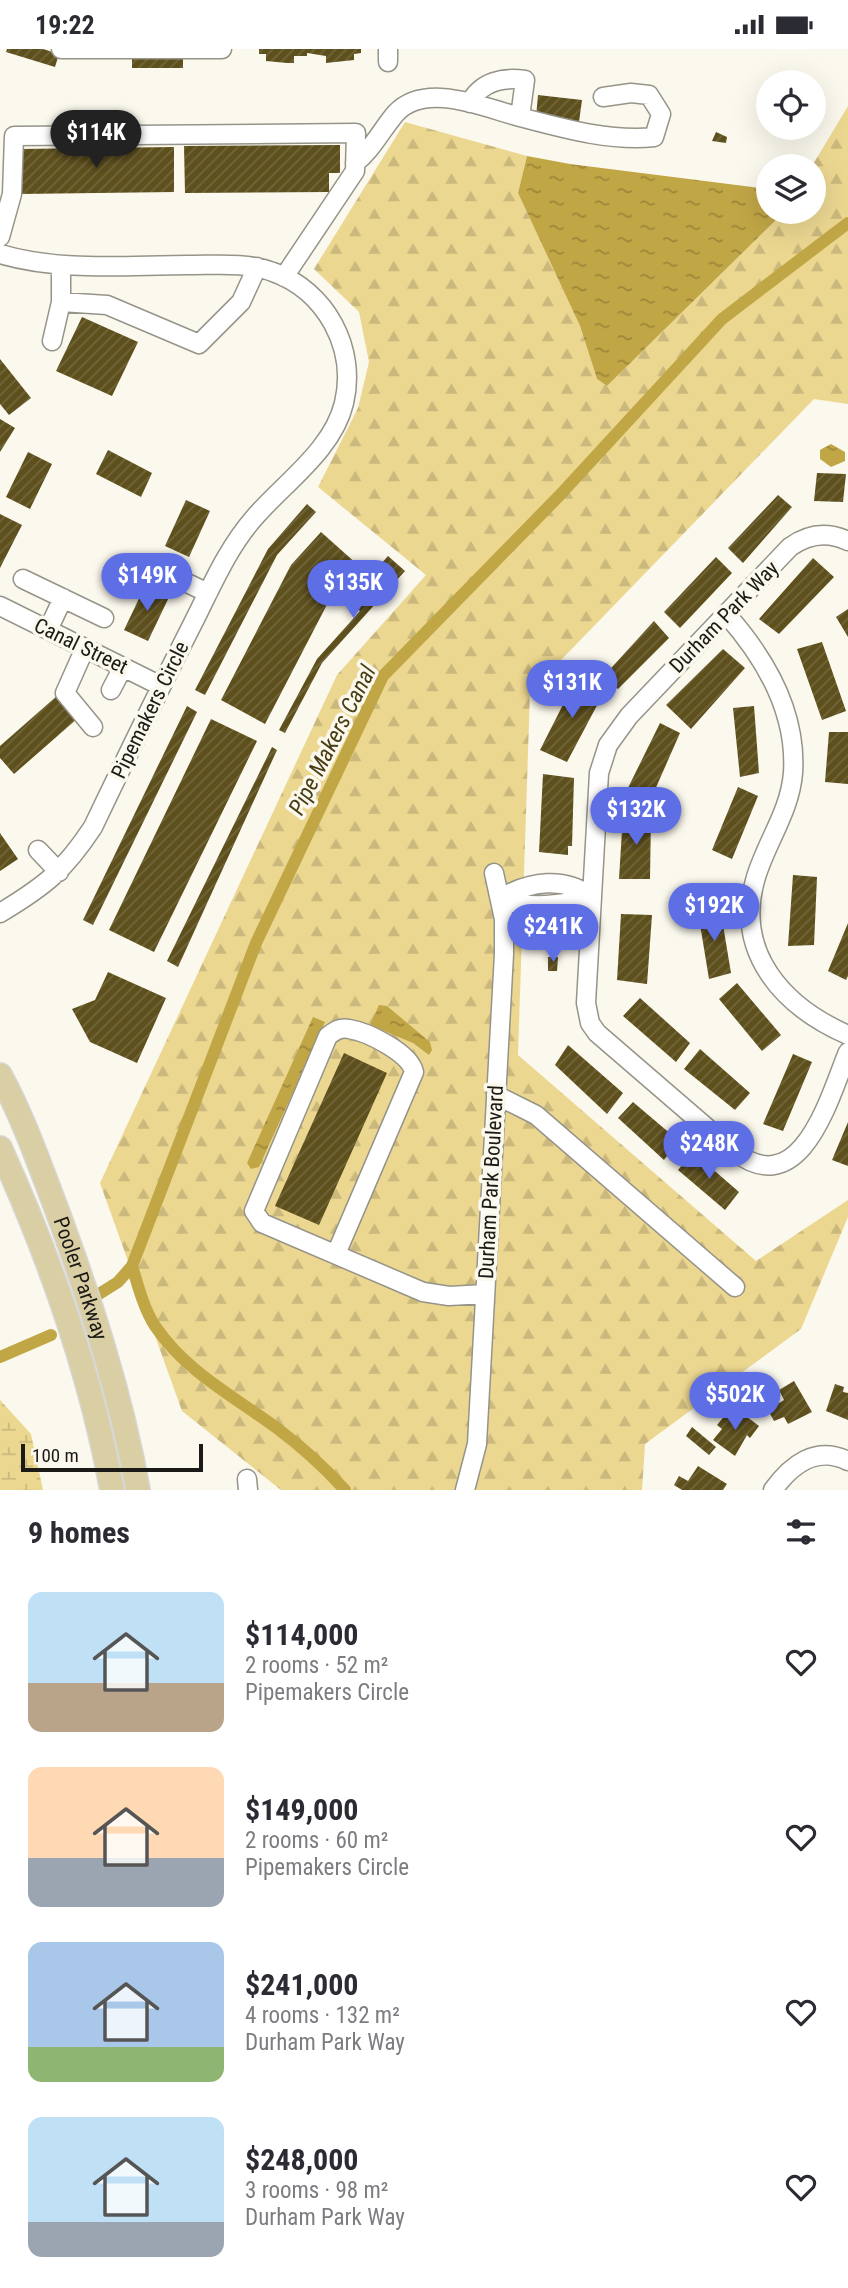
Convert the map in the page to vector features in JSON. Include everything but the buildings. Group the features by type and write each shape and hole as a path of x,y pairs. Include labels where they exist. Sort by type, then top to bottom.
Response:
{"main road":[{"name":"Pooler Parkway","path":"0,1075 20,1112 88,1294 121,1411 138,1490"},
{"name":"Pooler Parkway","path":"0,1148 31,1216 68,1316 100,1425 112,1490"}],"street":[{"path":"61,49 222,49"},
{"path":"470,103 479,90 492,82 508,79 525,81 520,117"},
{"path":"355,163 395,115 411,102 438,99 470,103 568,129 640,138 654,137 661,114 649,95 631,93 603,97"},
{"path":"0,237 12,194 14,136 356,133 355,171 285,277"},
{"name":"Pipemakers Circle","path":"0,254 26,262 61,265 257,267 285,277 301,286 334,324 345,361 348,384 344,407 323,446 239,537 161,686 93,827 59,872 45,885 0,913"},
{"path":"52,341 61,302 61,265"},
{"path":"61,302 107,305 199,344 241,302 257,267"},
{"name":"Durham Park Way","path":"848,541 833,535 818,535 796,542 629,716 607,744 599,773 586,1003 593,1028 742,1157 757,1163 774,1163 802,1152 811,1138 848,1052"},
{"path":"23,579 104,618"},
{"path":"183,581 208,593"},
{"path":"48,630 63,598"},
{"name":"Canal Street","path":"0,606 161,686"},
{"path":"727,615 752,645 773,682 785,711 793,749 789,800 753,888 751,910 755,943 768,974 789,1000 816,1021 848,1035"},
{"path":"85,648 65,693 93,727"},
{"path":"111,690 123,667"},
{"path":"38,850 59,872"},
{"name":"Durham Park Boulevard","path":"465,1490 477,1444 504,954 501,898 494,873"},
{"path":"501,898 519,888 576,884 592,897"},
{"path":"538,885 540,903"},
{"path":"501,898 520,906 572,903 592,897"},
{"path":"336,1254 414,1072 404,1054 350,1029 338,1029 328,1036 254,1212 262,1223 423,1292 449,1296 485,1294"},
{"path":"496,1095 536,1115 735,1287"},
{"path":"773,1490 787,1472 803,1460 826,1455 848,1461"}],"green space":[{"path":"848,106 848,404 814,399 530,692 518,1055 756,1261 848,1200 848,1217 801,1329 645,1444 642,1490 281,1490 182,1411 100,1183 337,675 426,575 318,487 358,408 369,362 359,312 314,269 405,122 527,156 518,193 580,326 597,379 607,386 772,224 826,224 826,154 819,154"},
{"path":"0,1400 31,1434 43,1490 0,1490"}],"water":[{"path":"527,156 756,187 756,224 772,224 607,386 597,379 580,326 518,193"},
{"path":"831,444 845,452 845,461 831,467 820,459 820,450"},
{"path":"379,1005 387,1006 430,1042 432,1050 429,1055 413,1043 370,1025"},
{"path":"313,1017 325,1022 259,1167 251,1169 247,1163"}],"waterway":[{"name":"Pipe Makers Canal","path":"99,1294 118,1282 132,1266 256,943 383,676 559,496 722,319 848,223"},
{"path":"132,1266 151,1319 181,1357 212,1383 296,1443 345,1490"},
{"path":"0,1357 51,1335"}]}
